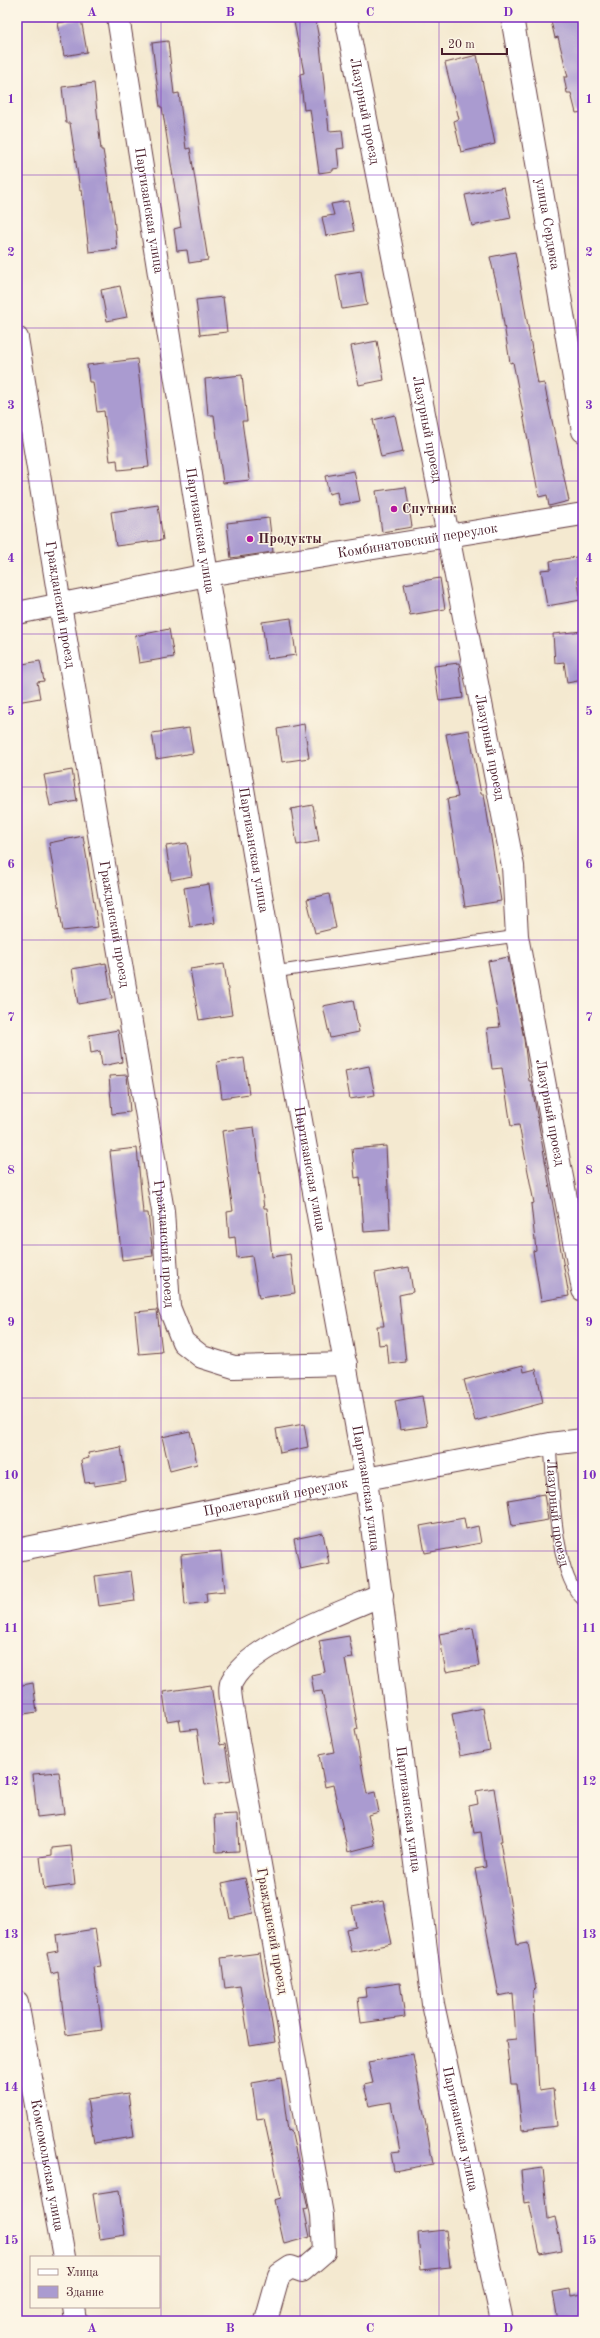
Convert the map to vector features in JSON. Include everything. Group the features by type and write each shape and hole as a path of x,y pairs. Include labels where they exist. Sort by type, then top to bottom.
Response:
{"street":[{"name":"Партизанская улица","path":"118,17 207,575 274,972 366,1479 433,2004 502,2321"},
{"name":"Лазурный проезд","path":"346,17 447,536 514,866 517,936 583,1290"},
{"name":"улица Сердюка","path":"512,17 583,431"},
{"name":"Гражданский проезд","path":"17,338 60,605 163,1211 170,1307 172,1314 183,1342 202,1357 234,1367 346,1364"},
{"name":"Комбинатовский переулок","path":"17,613 207,575 583,514"},
{"name":"Пролетарский переулок","path":"17,1550 366,1479 550,1444 583,1440"},
{"name":"Гражданский проезд","path":"266,2321 279,2275 291,2267 302,2271 324,2252 322,2214 233,1712 230,1683 242,1666 287,1637 382,1595"},
{"name":"Комсомольская улица","path":"17,2002 64,2256"},
{"path":"74,2308 76,2321"}],"lane":[{"path":"274,972 517,936"},
{"name":"Лазурный проезд","path":"550,1444 557,1524 566,1572 583,1600"}],"building":[{"path":"293,17 315,17 320,45 329,131 342,130 344,148 337,149 339,168 333,169 333,171 319,173 310,109 304,110 300,74 304,73"},
{"path":"550,17 583,17 583,112 576,113 571,93 567,93 564,77 568,77 558,37 555,38"},
{"path":"81,19 87,52 64,56 58,23"},
{"path":"168,41 174,94 179,93 186,149 190,148 208,260 189,263 187,250 177,251 174,229 181,227 162,107 160,107 152,43"},
{"path":"477,55 495,144 461,152 454,121 459,119 445,63"},
{"path":"94,83 101,150 103,150 114,216 117,249 89,252 82,190 80,190 70,123 66,123 62,87"},
{"path":"504,187 511,218 472,226 465,195"},
{"path":"348,201 354,231 326,236 322,217 334,215 331,204"},
{"path":"515,252 538,384 544,383 569,501 549,506 547,495 539,497 513,362 510,363 500,299 490,257"},
{"path":"361,271 367,305 342,309 336,275"},
{"path":"120,286 127,317 107,321 101,290"},
{"path":"223,297 227,332 200,335 196,300"},
{"path":"377,341 384,380 359,385 351,346"},
{"path":"137,359 149,467 118,470 117,460 110,461 104,411 97,412 93,382 89,382 87,365"},
{"path":"242,375 247,421 242,421 250,480 223,483 214,415 208,415 205,379"},
{"path":"395,415 403,452 381,457 373,420"},
{"path":"354,471 360,501 339,505 337,492 329,494 325,476"},
{"name":"Спутник","path":"406,487 412,527 382,532 376,491"},
{"path":"158,505 163,540 116,546 111,512"},
{"name":"Продукты","path":"269,518 273,552 231,558 227,523"},
{"path":"583,556 583,576 577,577 581,600 547,606 541,570 551,569 550,561"},
{"path":"440,578 445,609 410,615 404,584"},
{"path":"291,618 296,655 267,659 262,622"},
{"path":"169,629 174,657 139,663 135,636"},
{"path":"583,631 583,680 567,683 564,662 555,663 553,634"},
{"path":"40,661 44,681 37,682 40,698 17,702 17,665"},
{"path":"459,663 463,698 439,701 434,666"},
{"path":"304,724 309,758 282,762 277,729"},
{"path":"189,728 193,753 156,759 152,733"},
{"path":"469,730 481,794 484,794 501,901 465,907 447,799 458,797 446,734"},
{"path":"72,770 77,801 50,806 44,775"},
{"path":"313,805 319,841 297,845 291,809"},
{"path":"83,836 98,927 63,931 49,843"},
{"path":"187,843 192,876 171,880 166,846"},
{"path":"209,884 215,923 190,927 184,888"},
{"path":"329,894 336,928 315,933 307,899"},
{"path":"508,957 524,1039 529,1081 531,1081 569,1296 541,1301 533,1251 536,1250 531,1204 534,1203 519,1125 511,1126 502,1068 492,1069 487,1028 500,1027 488,961"},
{"path":"106,963 112,998 78,1004 72,969"},
{"path":"224,964 232,1015 199,1020 190,969"},
{"path":"353,1000 359,1032 330,1038 323,1006"},
{"path":"118,1030 122,1062 102,1066 100,1051 91,1053 89,1035"},
{"path":"244,1058 249,1094 222,1098 217,1062"},
{"path":"369,1066 375,1095 350,1099 345,1071"},
{"path":"127,1075 130,1112 112,1114 109,1076"},
{"path":"254,1127 264,1208 267,1208 272,1257 290,1254 295,1293 259,1298 252,1256 237,1258 235,1237 229,1238 227,1212 233,1211 222,1131"},
{"path":"386,1146 390,1230 364,1232 360,1177 355,1178 352,1149"},
{"path":"137,1148 143,1213 148,1213 153,1256 122,1260 110,1151"},
{"path":"409,1267 413,1292 399,1295 406,1362 389,1364 387,1344 379,1345 377,1326 384,1326 375,1273"},
{"path":"157,1310 162,1352 139,1354 135,1312"},
{"path":"523,1365 524,1372 536,1369 543,1403 475,1421 464,1380"},
{"path":"422,1396 427,1426 400,1430 395,1401"},
{"path":"304,1424 308,1447 280,1453 276,1429"},
{"path":"190,1431 197,1464 170,1471 162,1437"},
{"path":"121,1447 126,1481 94,1486 94,1482 85,1483 81,1460 89,1458 88,1453"},
{"path":"544,1494 548,1520 512,1526 508,1500"},
{"path":"464,1518 466,1529 478,1526 481,1543 425,1553 420,1526"},
{"path":"323,1533 329,1563 300,1569 294,1539"},
{"path":"221,1551 225,1591 206,1593 207,1602 185,1605 181,1555"},
{"path":"131,1571 135,1601 99,1606 95,1576"},
{"path":"473,1628 479,1666 446,1672 439,1634"},
{"path":"349,1636 353,1658 345,1659 358,1729 355,1730 367,1794 375,1792 379,1812 368,1815 375,1845 348,1852 333,1785 325,1787 319,1755 334,1752 322,1691 314,1692 311,1675 325,1672 319,1641"},
{"path":"33,1683 37,1712 17,1715 17,1686"},
{"path":"211,1685 220,1745 225,1744 231,1781 205,1785 197,1729 181,1731 179,1719 167,1721 163,1692"},
{"path":"483,1708 490,1750 460,1756 452,1714"},
{"path":"59,1772 64,1814 37,1817 33,1774"},
{"path":"494,1788 502,1841 500,1841 517,1945 528,1943 536,1989 533,1990 539,2091 553,2089 557,2126 522,2130 517,2084 511,2084 506,2040 516,2039 513,1993 499,1996 475,1869 486,1867 481,1832 474,1833 469,1806 478,1804 476,1791"},
{"path":"237,1814 239,1851 216,1852 214,1815"},
{"path":"71,1846 75,1885 44,1889 40,1857 52,1855 52,1848"},
{"path":"245,1878 253,1913 230,1918 222,1883"},
{"path":"383,1901 392,1944 351,1952 346,1929 356,1927 352,1907"},
{"path":"95,1929 101,1966 94,1967 102,2030 66,2035 58,1972 51,1974 47,1953 58,1951 56,1935"},
{"path":"260,1953 275,2042 250,2046 240,1986 225,1988 221,1958"},
{"path":"400,1983 405,2017 361,2023 358,1998 366,1997 365,1988"},
{"path":"413,2054 433,2164 394,2171 391,2153 400,2152 391,2102 369,2106 364,2085 373,2083 368,2062"},
{"path":"281,2078 288,2131 291,2130 308,2208 304,2209 310,2237 284,2244 274,2200 281,2198 264,2118 257,2119 252,2083"},
{"path":"128,2093 134,2137 94,2143 87,2099"},
{"path":"543,2168 548,2219 555,2217 562,2250 540,2254 529,2202 524,2203 521,2171"},
{"path":"119,2190 125,2235 100,2239 93,2194"},
{"path":"446,2230 450,2267 421,2270 418,2233"},
{"path":"570,2289 571,2296 583,2294 583,2321 558,2321 553,2292"}],"place":[{"name":"Спутник","path":"394,509"},
{"name":"Продукты","path":"250,539"}]}
